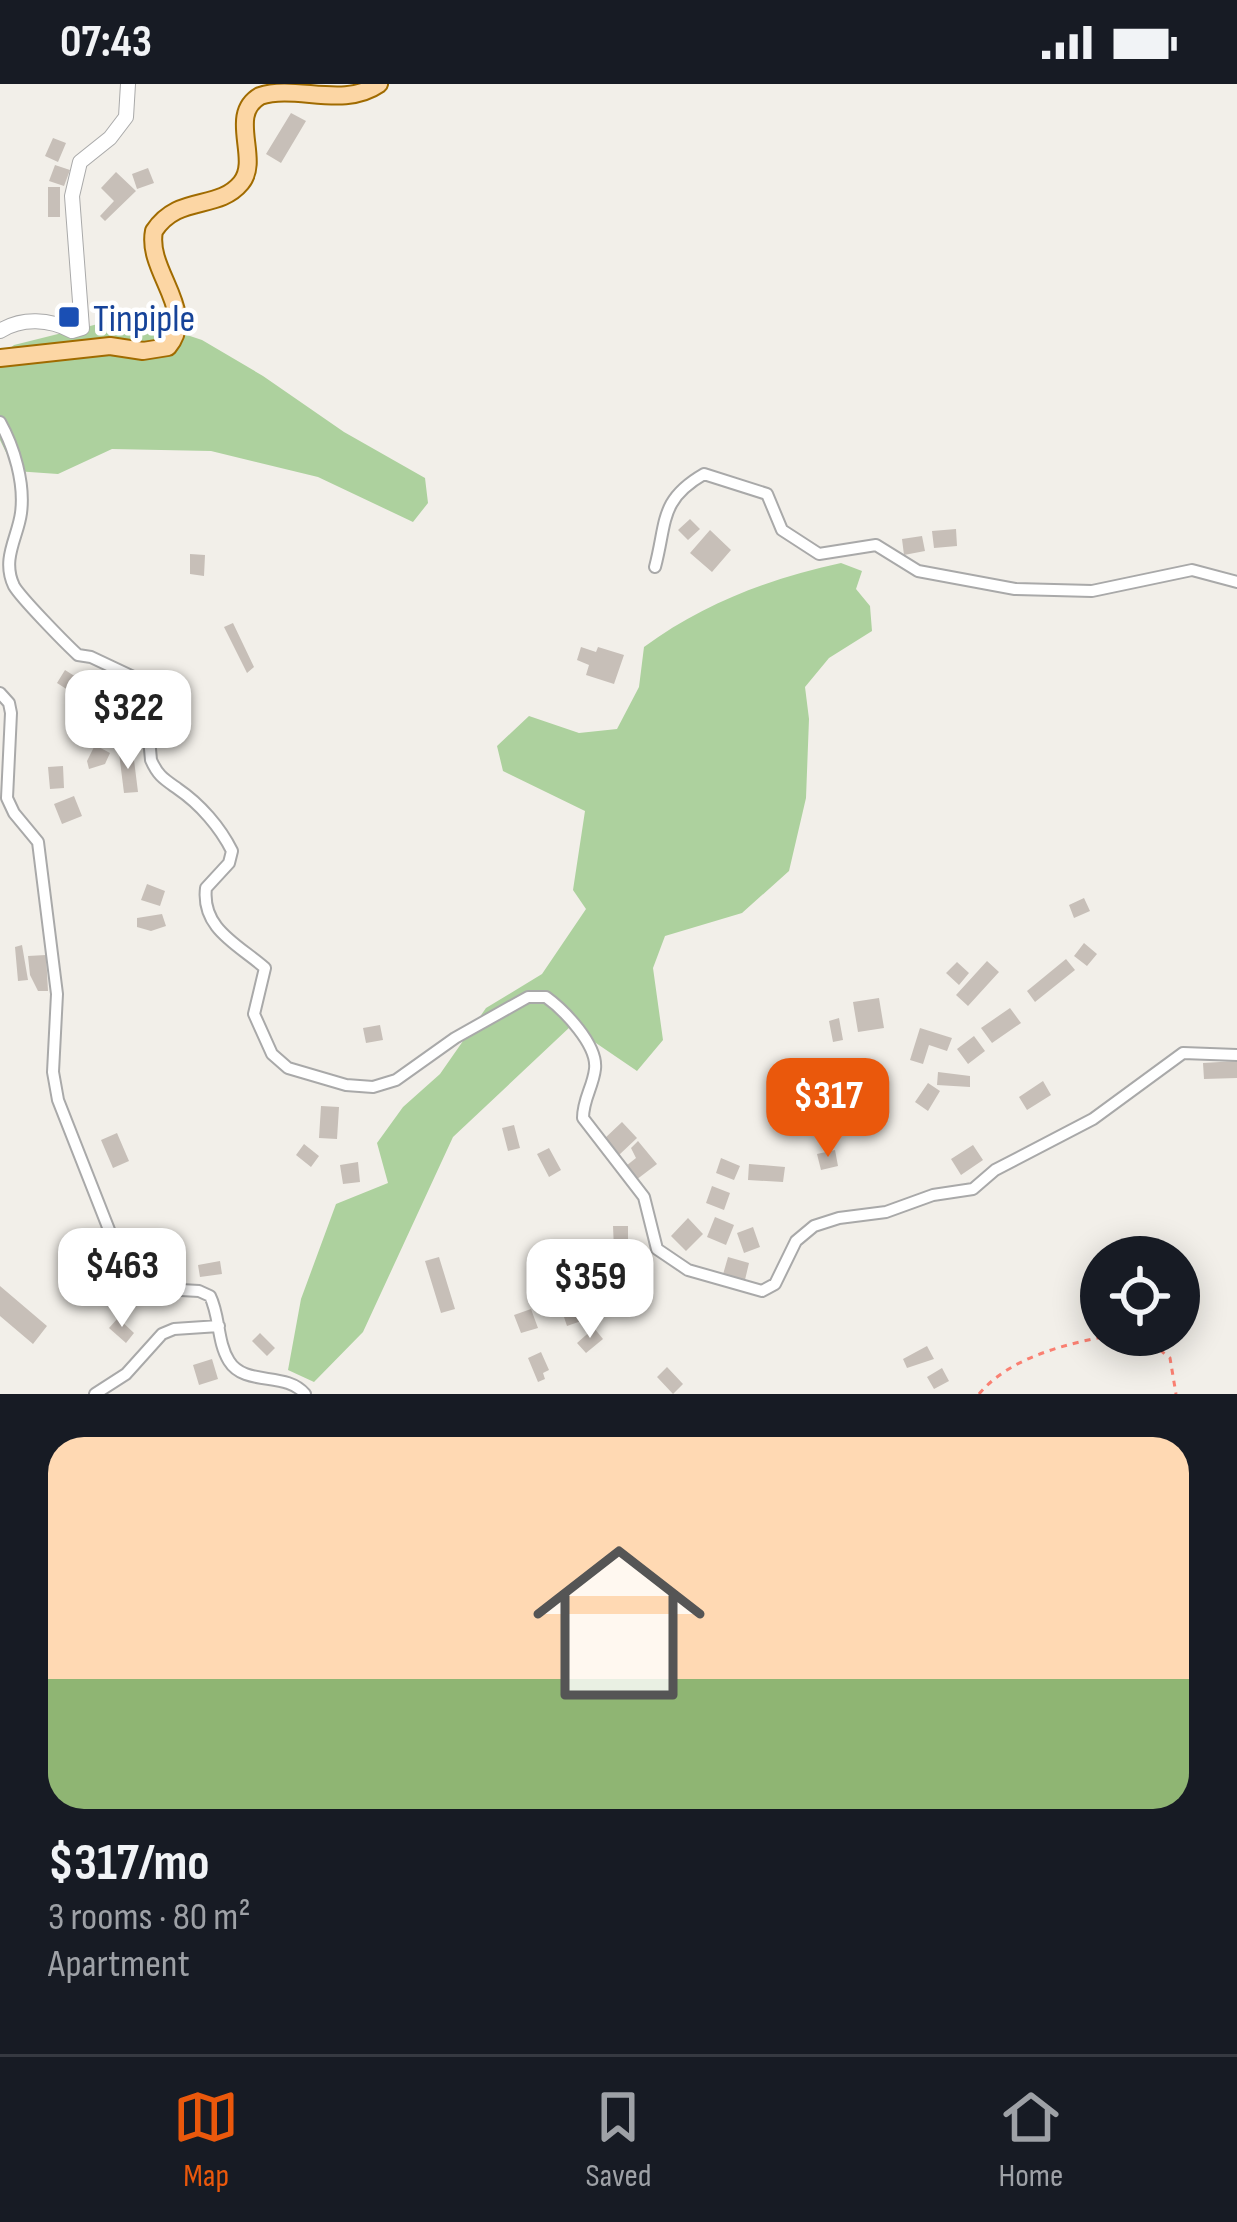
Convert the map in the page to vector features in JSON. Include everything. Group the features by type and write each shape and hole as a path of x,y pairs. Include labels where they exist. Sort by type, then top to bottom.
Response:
{"main road":[{"path":"0,358 110,346 150,351 172,344 177,314 154,260 154,231 178,208 224,196 244,180 249,165 245,118 250,104 269,93 353,95 379,84"}],"street":[{"path":"0,332 28,321 72,331 82,328 72,196 75,175 80,162 127,117 128,84"},
{"path":"0,422 14,449 22,514 12,535 10,556 16,590 78,655 144,682 151,760 156,770 164,782 182,790 208,815 232,851 229,863 206,888 206,909 219,931 265,968 254,1014 272,1054 283,1066 346,1085 382,1086 528,997 546,997 594,1052 596,1070 585,1099 584,1118 644,1197 657,1250 688,1270 762,1291 775,1284 796,1241 814,1226 973,1189 995,1169 1094,1119 1183,1053 1237,1055"},
{"path":"655,567 667,508 684,486 704,474 766,494 782,530 819,554 876,545 918,571 1015,589 1092,591 1192,569 1237,582"},
{"path":"0,693 11,713 7,798 38,842 57,994 53,1072 58,1100 108,1228 137,1280 154,1291 210,1296 227,1358 235,1368 287,1380 305,1394"},
{"path":"95,1394 126,1374 162,1334 219,1326"}],"path":[{"path":"979,1394 996,1374 1037,1355 1080,1344"},
{"path":"1167,1356 1176,1394"}],"green space":[{"path":"130,316 202,340 263,376 344,432 425,478 428,503 413,522 318,477 211,451 112,449 58,474 15,471 0,440 0,356 14,345"},
{"path":"841,563 862,571 856,589 870,606 872,631 829,658 805,687 809,719 806,798 789,871 742,913 665,936 653,968 663,1040 637,1071 571,1026 453,1137 363,1332 314,1382 288,1370 301,1299 336,1204 388,1183 377,1143 403,1107 440,1074 486,1008 542,974 586,909 573,890 585,811 503,771 497,746 529,716 579,733 617,729 639,687 644,647 738,594"}],"building":[{"path":"291,113 306,121 281,163 266,154"},
{"path":"53,138 66,143 58,162 45,156"},
{"path":"55,165 70,170 64,186 49,181"},
{"path":"148,168 154,183 137,189 132,174"},
{"path":"116,172 136,191 105,221 100,216 114,201 101,188"},
{"path":"48,187 60,187 60,217 48,217"},
{"path":"690,519 700,529 688,540 678,530"},
{"path":"956,529 957,546 934,548 932,531"},
{"path":"710,530 731,550 712,572 690,553"},
{"path":"922,536 925,551 904,555 902,539"},
{"path":"190,554 205,555 204,576 190,574"},
{"path":"233,623 254,667 247,673 224,627"},
{"path":"581,647 624,655 614,684 586,675 589,665 577,660"},
{"path":"65,670 108,697 101,711 57,683"},
{"path":"95,745 110,753 105,764 89,769 87,761"},
{"path":"133,752 138,792 124,793 119,753"},
{"path":"63,766 64,788 50,789 48,767"},
{"path":"74,796 82,816 62,824 54,804"},
{"path":"147,884 165,891 160,906 141,900"},
{"path":"1084,898 1090,911 1074,918 1069,905"},
{"path":"162,914 166,926 151,931 137,927 137,918"},
{"path":"1084,943 1097,954 1087,966 1074,956"},
{"path":"22,945 28,980 18,981 15,947"},
{"path":"46,955 48,991 38,991 28,956"},
{"path":"1066,959 1075,970 1035,1002 1027,991"},
{"path":"987,961 999,972 968,1006 956,995"},
{"path":"957,962 969,973 959,985 946,973"},
{"path":"879,998 884,1028 858,1032 853,1002"},
{"path":"1010,1008 1021,1023 992,1043 981,1028"},
{"path":"839,1018 843,1040 833,1042 829,1021"},
{"path":"380,1025 383,1040 366,1043 363,1028"},
{"path":"920,1028 952,1038 947,1051 929,1045 923,1064 910,1060"},
{"path":"974,1036 985,1051 968,1064 957,1049"},
{"path":"1237,1061 1237,1078 1204,1079 1203,1063"},
{"path":"938,1072 970,1076 970,1087 937,1085"},
{"path":"1043,1081 1051,1095 1027,1110 1019,1097"},
{"path":"928,1083 940,1091 928,1111 915,1102"},
{"path":"321,1106 339,1107 337,1139 319,1138"},
{"path":"622,1122 637,1138 619,1155 604,1139"},
{"path":"514,1125 520,1148 508,1151 502,1128"},
{"path":"117,1133 129,1161 113,1168 101,1140"},
{"path":"638,1141 657,1164 636,1180 626,1166 636,1158 631,1148"},
{"path":"304,1144 319,1156 311,1167 296,1155"},
{"path":"973,1145 983,1160 961,1175 951,1159"},
{"path":"549,1148 561,1170 549,1177 537,1154"},
{"path":"835,1150 838,1166 821,1170 817,1154"},
{"path":"721,1158 740,1166 734,1180 716,1173"},
{"path":"358,1162 360,1182 343,1184 340,1165"},
{"path":"749,1164 785,1167 783,1182 748,1180"},
{"path":"712,1186 730,1193 724,1210 706,1203"},
{"path":"715,1217 734,1225 726,1245 707,1237"},
{"path":"688,1218 703,1234 686,1251 671,1236"},
{"path":"613,1226 628,1226 628,1248 614,1249"},
{"path":"753,1227 760,1247 744,1253 737,1233"},
{"path":"604,1247 608,1262 588,1268 584,1253"},
{"path":"574,1252 579,1289 555,1292 550,1256"},
{"path":"439,1257 455,1309 441,1313 425,1261"},
{"path":"728,1257 749,1263 744,1284 722,1278"},
{"path":"220,1261 222,1274 200,1277 198,1265"},
{"path":"0,1286 47,1326 33,1344 0,1316"},
{"path":"577,1291 580,1305 563,1308 560,1295"},
{"path":"579,1308 584,1320 567,1326 563,1314"},
{"path":"531,1309 538,1328 521,1333 514,1315"},
{"path":"118,1318 134,1333 126,1343 109,1328"},
{"path":"594,1328 603,1339 586,1353 577,1343"},
{"path":"260,1333 275,1348 267,1356 252,1341"},
{"path":"927,1346 934,1359 907,1368 903,1359"},
{"path":"541,1352 549,1370 538,1382 528,1358"},
{"path":"212,1359 218,1379 199,1385 193,1365"},
{"path":"667,1367 683,1384 673,1394 657,1377"},
{"path":"942,1368 949,1381 934,1389 927,1377"}],"place":[{"name":"Tinpiple","path":"69,317"}]}
